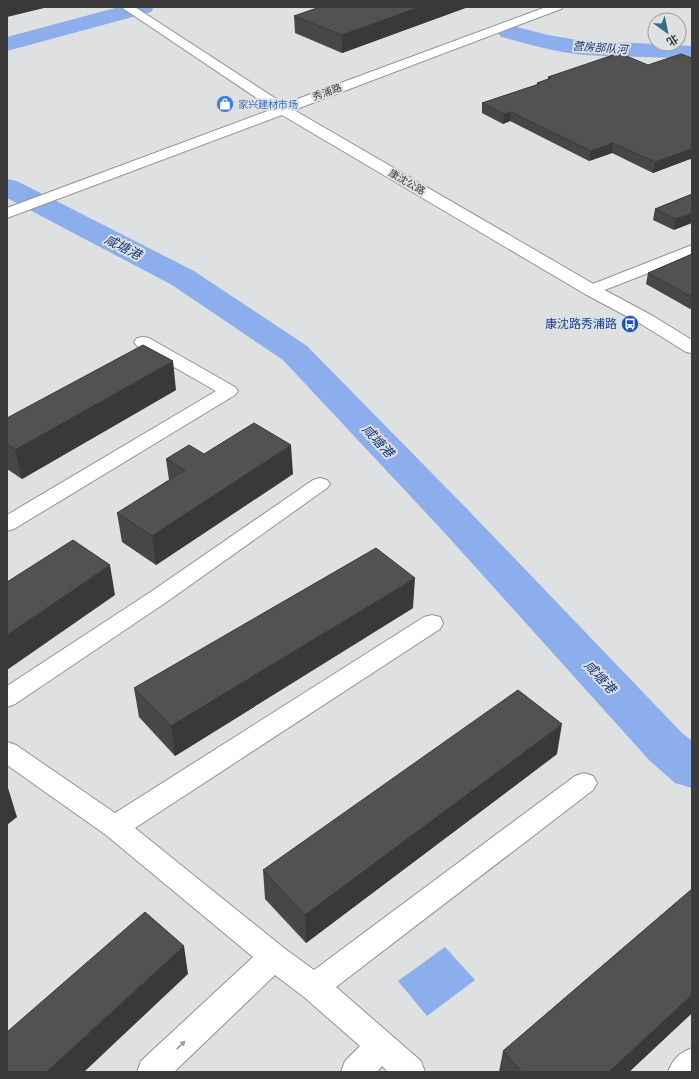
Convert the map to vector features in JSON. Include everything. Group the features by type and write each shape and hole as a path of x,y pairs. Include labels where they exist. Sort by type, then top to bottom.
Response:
{"street":[{"name":"康沈公路","path":"127,7 282,109 591,290 647,320 692,348"},
{"name":"秀浦路","path":"7,213 557,7"},
{"path":"591,290 692,250"},
{"path":"7,524 229,391 143,342"},
{"path":"7,698 160,596 320,484"},
{"path":"115,827 432,623"},
{"path":"7,752 115,827 274,957 314,987 410,1072"},
{"path":"314,987 584,783"},
{"path":"152,1072 274,957"},
{"path":"356,1072 381,1045"},
{"path":"683,1072 692,1063"}],"water":[{"path":"445,947 475,980 427,1016 398,981"}],"building":[{"path":"320,7 420,7 342,35 294,16"},
{"path":"619,53 648,65 681,54 692,58 692,149 655,162 613,143 591,151 511,112 504,114 482,103 539,84 537,83 551,78 548,77"},
{"path":"692,194 692,213 676,219 655,209"},
{"path":"692,254 692,297 648,273"},
{"path":"143,345 173,361 15,450 7,444 7,418"},
{"path":"254,423 291,445 152,536 117,513 185,470 166,459 189,445 204,454"},
{"path":"73,540 110,565 7,635 7,582"},
{"path":"376,548 415,578 171,726 134,688"},
{"path":"518,690 562,724 305,915 263,870"},
{"path":"692,889 692,995 609,1072 522,1072 503,1051"},
{"path":"145,912 184,946 46,1072 7,1072 7,1032"}],"waterway":[{"path":"7,44 143,7"},
{"name":"营房部队河","path":"509,32 568,46 692,53"},
{"name":"咸塘港","path":"7,187 183,278 295,353 456,521 666,747 692,769"}],"place":[{"name":"家兴建材市场","path":"225,104"},
{"name":"康沈路秀浦路","path":"630,324"}]}
